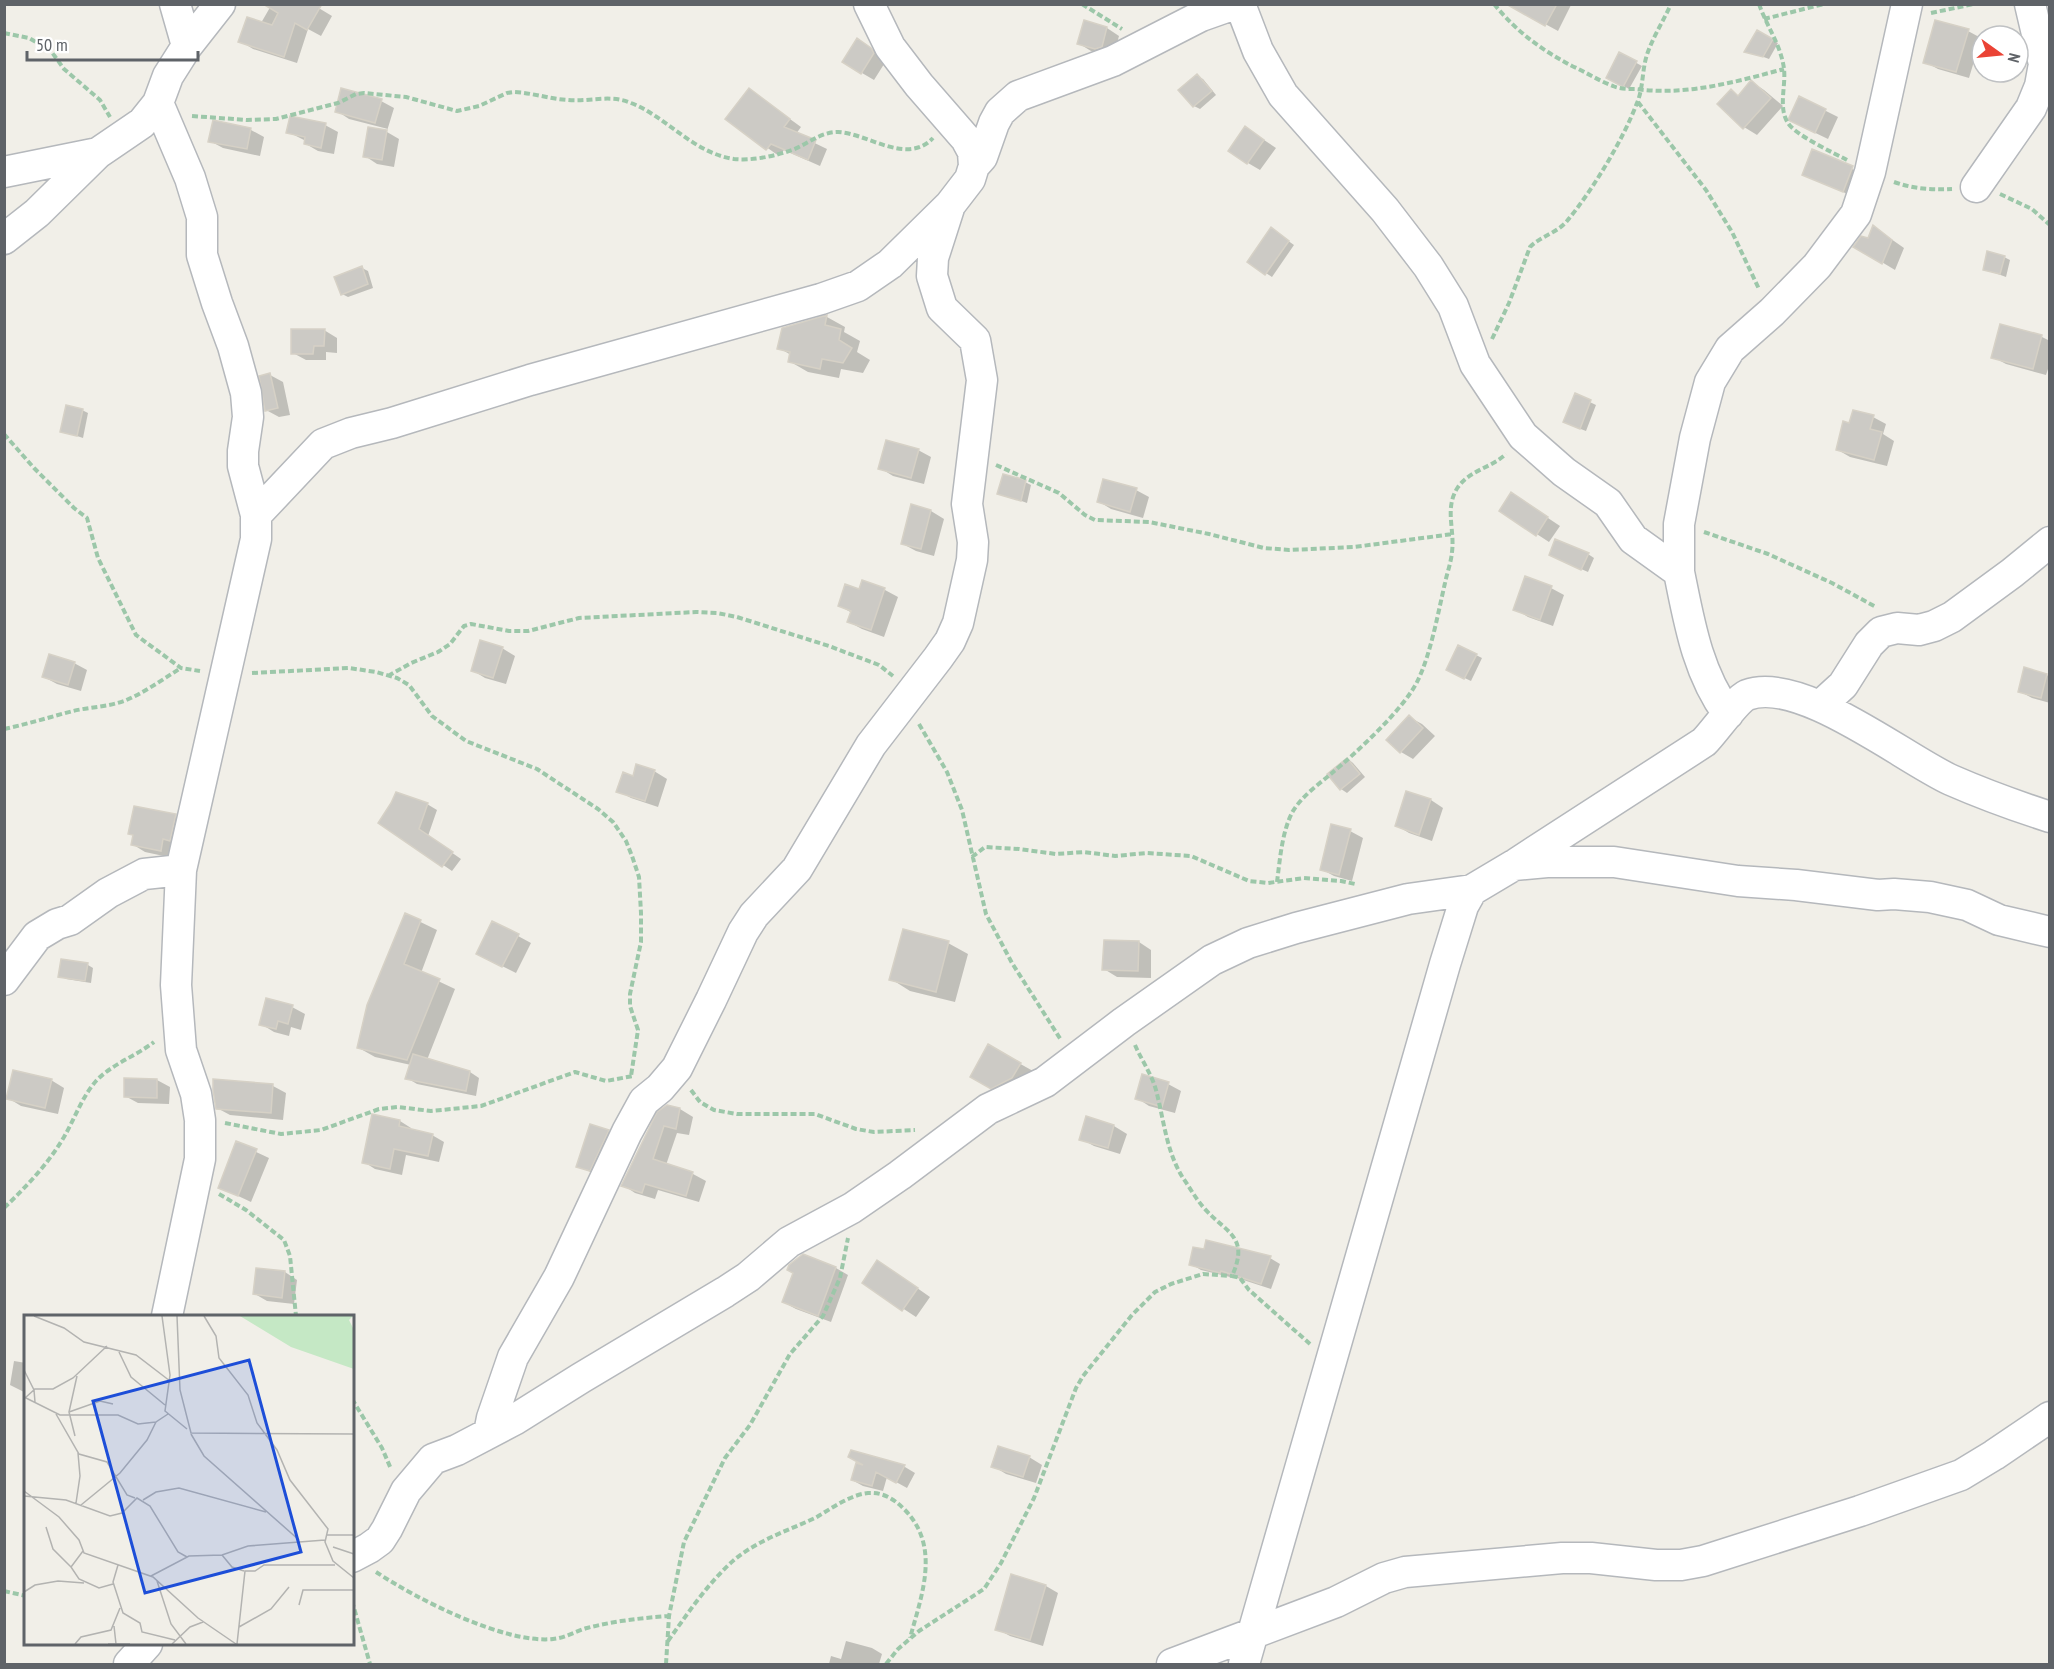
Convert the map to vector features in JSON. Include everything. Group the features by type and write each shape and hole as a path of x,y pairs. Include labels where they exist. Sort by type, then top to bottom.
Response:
{"street":[{"path":"174,4 187,46"},
{"path":"4,238 37,213 110,146 142,123 158,103 168,76 187,46 220,4"},
{"path":"256,515 323,444 351,433 846,290 885,269 950,205 970,179 974,166 973,152 966,139 890,47 869,4"},
{"path":"974,166 982,157 1000,112 1018,96 1088,71 1140,49 1201,16 1235,4"},
{"path":"1240,4 1258,51 1283,95 1385,210 1428,266 1453,306 1475,364 1523,436 1564,472 1608,503 1633,539 1679,572"},
{"path":"1976,187 2031,108 2040,86 2044,64 2030,4"},
{"path":"1728,714 1717,699 1692,638 1679,572 1679,524 1695,438 1710,382 1730,349 1772,312 1817,266 1856,214 1870,172 1906,13"},
{"path":"158,103 190,178 202,217 202,255 233,346 246,393 248,417 243,466 256,515 256,539 181,870 176,985 181,1050 196,1094 200,1120 200,1159 166,1315"},
{"path":"4,172 110,146"},
{"path":"489,1433 513,1357 559,1277 627,1132 644,1101 660,1088 677,1068 743,932 754,915 797,869 871,745 950,641 960,614 972,560 973,542 967,504 982,380 975,340 942,308 932,276 933,258 950,205"},
{"path":"1820,706 1843,685 1869,644 1881,632 1897,628 1918,630 1934,626 1953,617 2049,542"},
{"path":"362,1563 369,1548 380,1540 387,1529 402,1497 433,1459 489,1433 725,1292 748,1277 789,1242 852,1208 988,1109 1037,1087 1212,960 1248,943 1296,928 1408,899 1472,890 1696,748 1718,728 1740,698 1749,694 1766,693 1790,696 1820,706 1867,730 1950,779 2049,817"},
{"path":"1514,865 1546,862 1614,862 1738,881 1878,895 1930,897 1967,905 1999,920 2049,932"},
{"path":"4,980 37,936 57,924 70,920 108,893 144,874 181,870"},
{"path":"1244,1665 1445,964 1463,906 1472,890"},
{"path":"1172,1665 1336,1602 1384,1578 1405,1572 1562,1558 1656,1565 1680,1565 1703,1561 1860,1511 1961,1475 2049,1418"},
{"path":"118,1665 121,1645"},
{"path":"129,1665 146,1645"}],"path":[{"path":"1082,4 1123,29 1140,49"},
{"path":"1494,4 1515,28 1556,57 1615,87 1662,92 1697,89 1784,69"},
{"path":"1475,364 1495,334 1530,247 1565,223 1606,164 1638,102 1646,59 1671,4"},
{"path":"1759,4 1764,19 1776,39 1784,69 1782,102 1788,123 1815,142 1870,172"},
{"path":"1764,19 1824,4"},
{"path":"1906,13 1937,11 1974,4"},
{"path":"4,33 29,38 51,51 64,69 100,100 110,146"},
{"path":"158,103 189,115 247,120 276,119 298,114 364,93 406,97 457,111 479,106 514,92 578,101 610,98 632,103 680,135 708,150 733,159 747,159 793,150 825,133 838,132 889,147 918,147 927,143 947,117"},
{"path":"1638,102 1706,190 1732,232 1772,312"},
{"path":"4,434 34,468 87,518 98,558 136,636 181,668 225,676 349,668 397,678 409,685 432,716 466,741 537,769 598,809 613,822 626,841 639,878 642,913 640,942 630,994 630,1005 638,1030 631,1076"},
{"path":"1277,882 1281,853 1293,810 1350,758 1394,713 1419,680 1452,555 1453,534 1449,512 1455,492 1471,474 1499,460 1523,436"},
{"path":"973,457 1012,471 1059,493 1084,515 1095,520 1149,522 1264,548 1289,550 1354,547 1453,534"},
{"path":"1679,524 1768,554 1832,583 1880,609"},
{"path":"388,676 438,652 450,644 464,626 471,624 528,632 579,618 626,614 717,613 737,617 829,646 879,665 894,677 909,696 921,728 951,781 962,810 986,914 1012,963 1075,1061"},
{"path":"4,729 124,700 181,668"},
{"path":"972,856 985,847 1056,854 1084,852 1115,856 1147,853 1191,856 1250,881 1277,882 1304,878 1341,881 1364,887"},
{"path":"1124,1022 1156,1088 1165,1133 1180,1173 1205,1209 1234,1236 1238,1263 1232,1276"},
{"path":"4,1208 55,1152 86,1093 98,1079 108,1070 138,1055 179,1024"},
{"path":"200,1120 228,1123 281,1134 321,1131 379,1109 398,1107 431,1111 481,1106 575,1072 606,1080 677,1068 700,1102 714,1110 737,1114 815,1114 856,1129 874,1132 919,1129"},
{"path":"200,1159 210,1170 212,1190 246,1210 284,1240 290,1256 296,1315"},
{"path":"666,1665 669,1616 684,1542 726,1458 750,1425 790,1354 823,1316 840,1278 845,1260 852,1208"},
{"path":"886,1665 898,1649 919,1630 984,1589 1001,1563 1034,1498 1076,1388 1132,1315 1155,1292 1171,1284 1203,1274 1240,1278 1249,1290 1329,1363"},
{"path":"354,1402 382,1448 402,1497"},
{"path":"667,1643 714,1581 735,1560 758,1543 866,1493 879,1493 896,1501 913,1518 924,1542 927,1560 910,1638"},
{"path":"362,1563 442,1610 508,1634 535,1640 556,1639 620,1621 669,1616"},
{"path":"4,1591 24,1596"},
{"path":"354,1608 370,1665"}],"building":[{"path":"263,4 322,4 307,30 295,23 284,57 238,42 247,17 272,25 278,13"},
{"path":"1506,4 1557,4 1545,26"},
{"path":"1084,20 1107,27 1102,47 1095,49 1077,44"},
{"path":"1935,20 1969,29 1956,72 1923,63"},
{"path":"1757,30 1773,39 1763,57 1744,52"},
{"path":"857,38 874,53 861,74 842,62"},
{"path":"1619,52 1637,61 1623,87 1606,78"},
{"path":"1197,74 1212,91 1193,107 1178,90"},
{"path":"1751,80 1771,98 1743,129 1717,104 1731,89 1738,96"},
{"path":"341,88 382,99 375,123 335,112"},
{"path":"749,88 790,119 784,127 816,140 808,160 771,144 766,150 725,119"},
{"path":"1799,96 1826,109 1815,133 1788,120"},
{"path":"290,116 326,123 321,148 304,144 305,137 286,133"},
{"path":"213,120 251,128 247,149 208,142"},
{"path":"1245,126 1264,140 1247,164 1228,151"},
{"path":"368,127 387,130 382,160 363,157"},
{"path":"1812,149 1853,166 1843,192 1802,175"},
{"path":"1873,225 1892,240 1882,264 1853,247 1861,236 1868,238"},
{"path":"1271,227 1289,241 1265,275 1247,262"},
{"path":"1987,251 2005,256 2000,274 1983,270"},
{"path":"362,266 368,284 341,295 334,277"},
{"path":"827,315 825,325 841,329 839,340 852,348 843,363 822,359 820,369 788,362 790,352 777,349 782,328"},
{"path":"2000,324 2042,335 2033,369 1991,358"},
{"path":"291,329 325,329 324,346 314,346 313,354 291,354"},
{"path":"270,373 278,408 265,411 259,376"},
{"path":"1575,393 1591,400 1580,429 1563,422"},
{"path":"66,405 83,409 77,436 60,432"},
{"path":"1853,410 1874,415 1870,429 1882,432 1874,460 1836,450 1843,421 1849,423"},
{"path":"886,440 919,449 911,478 878,469"},
{"path":"1003,474 1026,480 1021,501 997,494"},
{"path":"1103,479 1137,488 1130,512 1097,502"},
{"path":"1511,492 1548,517 1536,536 1499,511"},
{"path":"911,504 931,510 921,549 901,544"},
{"path":"1555,539 1589,553 1581,570 1549,555"},
{"path":"1525,576 1552,586 1540,620 1513,610"},
{"path":"862,580 885,588 871,630 847,622 851,611 838,606 845,584 859,589"},
{"path":"480,640 503,647 493,678 471,671"},
{"path":"1458,645 1477,654 1464,679 1446,670"},
{"path":"49,654 75,662 68,685 42,677"},
{"path":"2024,667 2047,674 2041,698 2018,692"},
{"path":"1409,715 1423,728 1400,753 1386,740"},
{"path":"1347,758 1360,774 1340,790 1327,774"},
{"path":"636,764 655,770 645,801 616,792 623,772 633,776"},
{"path":"1406,791 1431,799 1419,835 1395,826"},
{"path":"396,792 428,803 419,829 453,852 442,867 378,823"},
{"path":"134,806 176,814 170,841 163,839 161,851 131,845 133,835 128,834"},
{"path":"1331,824 1351,829 1339,875 1320,870"},
{"path":"405,913 421,920 404,964 440,979 407,1060 357,1048 367,1005"},
{"path":"492,921 519,934 502,967 476,954"},
{"path":"903,929 949,941 936,992 889,980"},
{"path":"1104,940 1139,941 1138,971 1102,970"},
{"path":"61,959 88,963 85,981 58,977"},
{"path":"266,998 293,1005 288,1024 278,1021 276,1029 259,1025"},
{"path":"988,1044 1021,1063 1012,1078 991,1089 970,1077"},
{"path":"413,1054 470,1071 466,1091 405,1079"},
{"path":"13,1070 52,1079 45,1108 6,1099"},
{"path":"1142,1074 1169,1082 1162,1107 1135,1099"},
{"path":"124,1078 157,1079 157,1098 124,1097"},
{"path":"213,1079 273,1084 271,1113 216,1109"},
{"path":"667,1105 680,1108 676,1129 664,1126 653,1159 693,1172 686,1196 645,1184 642,1193 621,1186 657,1112"},
{"path":"372,1114 400,1120 399,1126 433,1134 428,1156 394,1149 390,1169 362,1163"},
{"path":"1086,1116 1114,1125 1108,1148 1079,1140"},
{"path":"590,1124 609,1130 590,1171 576,1167"},
{"path":"236,1141 257,1149 238,1196 218,1188"},
{"path":"1206,1240 1271,1256 1261,1284 1221,1271 1220,1273 1189,1265 1193,1247 1204,1249"},
{"path":"803,1254 836,1267 818,1316 782,1302 793,1273 787,1270 789,1265"},
{"path":"877,1260 918,1288 902,1311 862,1283"},
{"path":"256,1268 285,1271 282,1298 253,1294"},
{"path":"998,1446 1030,1456 1023,1477 991,1467"},
{"path":"851,1450 905,1465 896,1483 876,1472 872,1486 851,1480 856,1463 863,1465 848,1457"},
{"path":"1011,1574 1046,1585 1030,1640 995,1630"}]}
